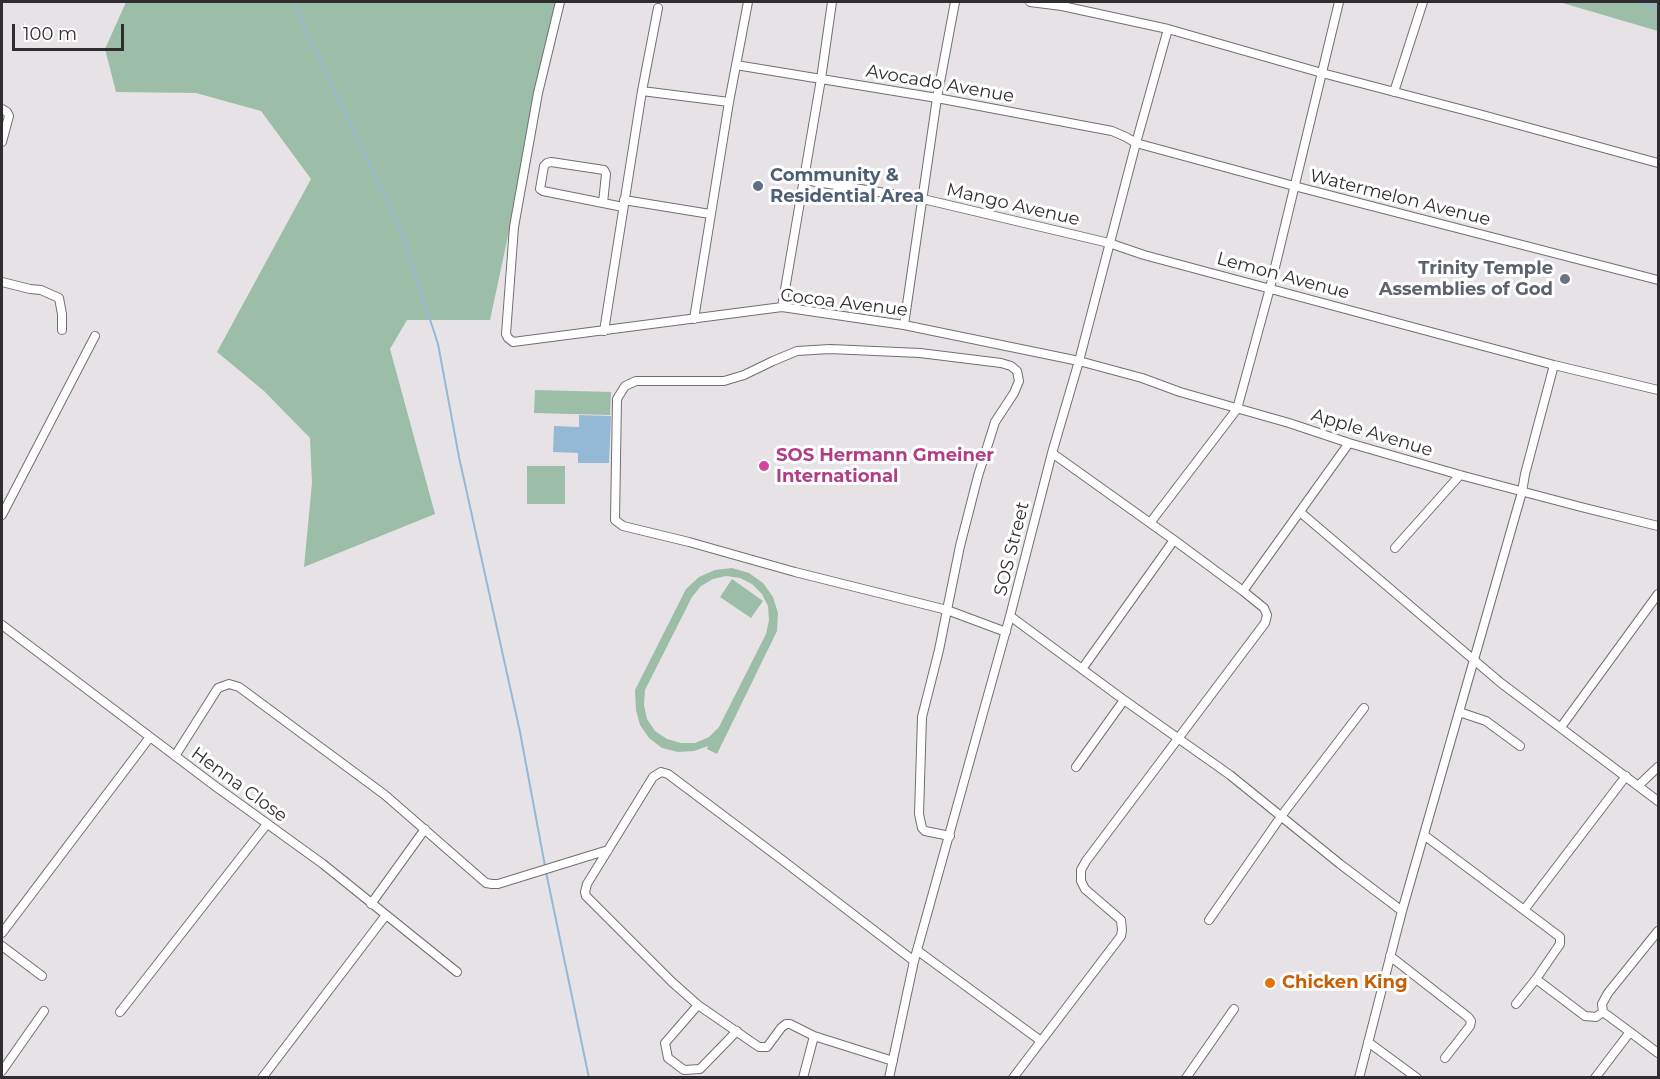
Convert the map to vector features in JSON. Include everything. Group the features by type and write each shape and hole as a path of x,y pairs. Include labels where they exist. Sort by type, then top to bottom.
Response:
{"street":[{"name":"Cocoa Avenue","path":"560,2 537,93 514,227 506,334 513,342 782,308 904,325 1079,361"},
{"path":"694,319 729,102 748,2"},
{"path":"782,308 832,2"},
{"path":"904,325 938,98 955,2"},
{"path":"1030,2 1062,6 1168,29 1322,73 1659,163"},
{"path":"1150,523 1237,409 1270,288 1339,2"},
{"path":"1394,92 1423,2"},
{"path":"604,331 623,203 658,8"},
{"name":"SOS Street","path":"889,1077 915,962 1168,29"},
{"name":"Avocado Avenue","path":"736,65 938,98 1112,131 1136,143"},
{"path":"642,91 729,102"},
{"path":"2,109 9,116 2,142"},
{"name":"Watermelon Avenue","path":"1136,143 1659,280"},
{"path":"603,203 606,174 604,170 551,162 544,166 540,189 543,191 603,203 623,203 710,214"},
{"name":"Mango Avenue","path":"804,180 923,199 1109,243"},
{"name":"Lemon Avenue","path":"1109,243 1144,255 1554,365 1659,390"},
{"path":"2,282 41,290 59,298 62,330"},
{"path":"2,515 95,336"},
{"path":"950,836 922,828 919,814 922,717 939,651 947,610 960,546 989,440 996,422 1019,381 1017,371 1001,363 920,353 819,349 797,351 744,375 724,381 636,381 625,386 620,393 617,399 615,514 615,520 618,523 795,572 947,610 1006,632"},
{"name":"Apple Avenue","path":"1079,361 1460,475 1659,526"},
{"path":"1359,1077 1402,910 1522,492 1554,365"},
{"path":"1243,591 1349,443"},
{"path":"1013,1077 1121,936 1120,920 1085,889 1081,881 1081,870 1265,623 1267,615 1264,608 1243,591 1052,453"},
{"path":"1395,548 1460,475"},
{"path":"1300,512 1501,683 1659,801"},
{"path":"1082,669 1174,540"},
{"path":"1561,727 1659,594"},
{"path":"1010,616 1230,775 1340,864 1402,910"},
{"name":"Henna Close","path":"2,625 322,864 457,972"},
{"path":"175,756 218,687 229,684 239,687 385,795 482,880 492,884 608,850"},
{"path":"1076,767 1124,700"},
{"path":"1209,920 1282,815 1364,708"},
{"path":"1459,712 1486,721 1520,746"},
{"path":"2,933 150,737"},
{"path":"1639,785 1659,766"},
{"path":"893,1061 814,1036 790,1024 781,1028 767,1047 759,1047 698,1005 650,961 586,896 585,892 587,884 653,777 661,772 668,774 915,962"},
{"path":"1524,910 1626,776"},
{"path":"120,1012 267,825"},
{"path":"371,904 425,830"},
{"path":"1424,835 1560,937 1560,944 1516,1004"},
{"path":"262,1077 386,915"},
{"path":"1659,931 1608,993 1602,1004 1603,1012 1659,1053"},
{"path":"2,946 42,976"},
{"path":"918,951 1041,1041"},
{"path":"1390,956 1471,1021 1470,1026 1446,1058"},
{"path":"1536,979 1585,1016 1596,1017 1603,1012"},
{"path":"698,1005 665,1043 668,1058 684,1070 700,1069 737,1031"},
{"path":"1186,1077 1234,1010"},
{"path":"2,1071 44,1011"},
{"path":"1595,1077 1630,1032"},
{"path":"803,1077 814,1036"},
{"path":"1368,1042 1417,1077"}],"green space":[{"path":"126,2 558,2 490,320 407,320 390,349 435,514 304,567 312,483 310,438 264,391 217,352 311,179 261,111 196,93 116,92 105,49"},
{"path":"1559,2 1658,2 1658,31"},
{"path":"535,390 611,392 610,415 534,413"},
{"path":"527,466 565,466 565,504 527,504"},
{"path":"732,568 749,573 763,583 773,597 778,613 777,631 717,754 707,749 708,746 694,751 678,752 662,748 649,738 640,725 636,710 635,690 686,589 699,577 715,570","holes":["726,576 740,578 752,584 762,594 768,606 769,620 766,634 719,727 709,737 695,743 681,743 667,739 655,731 647,719 644,705 645,690 692,597 701,586 713,579"]},
{"path":"732,579 763,601 751,618 720,597"}],"water":[{"path":"579,415 611,416 609,463 578,463 578,453 553,452 554,426 579,427"}],"waterway":[{"path":"295,2 300,18 401,230 438,344 459,457 520,732 545,866"},
{"path":"1639,2 1658,9"},
{"path":"546,872 589,1078"}],"place":[{"name":"Community & Residential Area","path":"758,186"},
{"name":"Trinity Temple Assemblies of God","path":"1565,279"},
{"name":"SOS Hermann Gmeiner International","path":"764,466"},
{"name":"Chicken King","path":"1270,983"}]}
